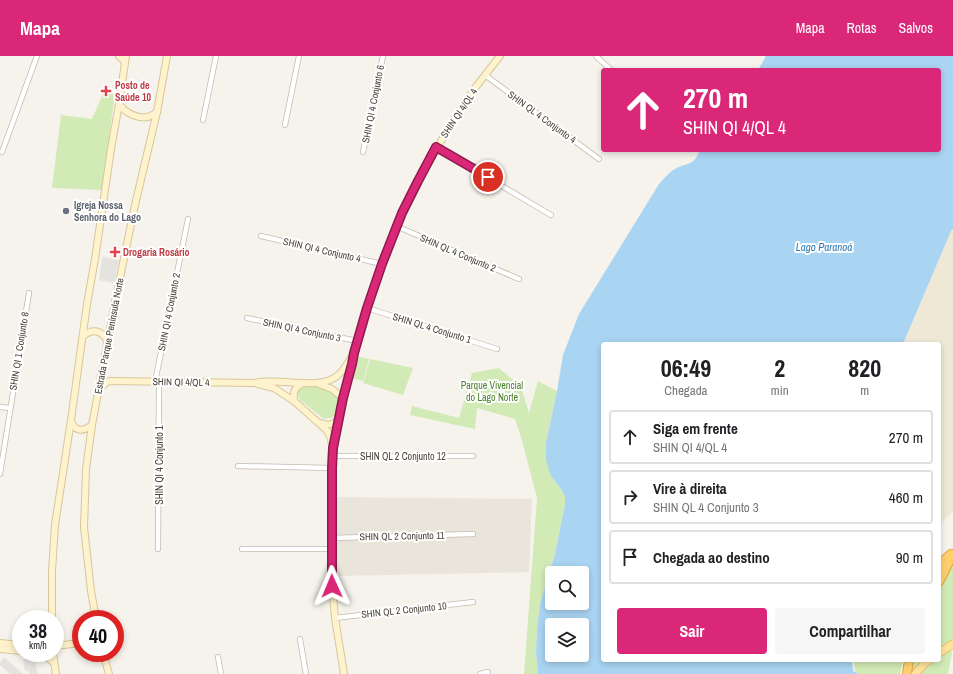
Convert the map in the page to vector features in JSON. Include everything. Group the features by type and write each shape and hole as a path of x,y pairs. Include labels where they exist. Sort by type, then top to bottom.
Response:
{"highway":[{"path":"941,564 953,553"},
{"path":"941,578 953,553"},
{"path":"907,674 909,662"}],"main road":[{"path":"52,610 52,571 55,525 111,149 126,59 118,56"},
{"name":"Estrada Parque Península Norte","path":"94,610 84,527 86,469 101,374 135,205 157,112 167,56"},
{"name":"SHIN QI 4/QL 4","path":"344,674 335,618 332,586 332,456 343,398 357,341 382,264 396,226 409,198 436,147 461,107 500,56"},
{"path":"119,104 123,109 132,115 142,117 150,116 157,112"},
{"path":"83,336 92,331 97,331 102,333 108,342"},
{"name":"SHIN QI 4/QL 4","path":"109,381 254,383 272,381 314,383 335,378 339,375 354,353"},
{"path":"99,388 109,381 101,374"},
{"name":"SHIN QI 4/QL 4","path":"254,383 274,388 294,401 328,432 333,448"},
{"path":"294,401 294,392 302,383"},
{"path":"314,383 327,386 343,398"},
{"path":"317,422 327,425 334,424 339,419"},
{"path":"71,420 75,428 79,430 84,430 92,425"},
{"path":"0,643 12,644"},
{"path":"941,652 953,644"},
{"path":"0,649 12,650"},
{"path":"106,662 109,674"},
{"path":"915,674 926,662"},
{"path":"54,663 56,674"}],"street":[{"path":"2,152 36,56"},
{"path":"203,120 216,56"},
{"path":"285,125 299,56"},
{"name":"SHIN QI 4 Conjunto 6","path":"363,152 382,56"},
{"path":"596,56 609,68"},
{"name":"SHIN QL 4 Conjunto 4","path":"485,75 599,159"},
{"path":"436,147 551,215"},
{"name":"SHIN QI 4 Conjunto 2","path":"157,382 188,219"},
{"name":"SHIN QL 4 Conjunto 2","path":"396,226 519,279"},
{"name":"SHIN QI 4 Conjunto 4","path":"261,236 382,264"},
{"name":"SHIN QI 1 Conjunto 8","path":"0,474 28,293"},
{"name":"SHIN QL 4 Conjunto 1","path":"367,308 497,349"},
{"name":"SHIN QI 4 Conjunto 3","path":"247,318 357,341"},
{"name":"SHIN QI 4 Conjunto 1","path":"157,382 158,549"},
{"path":"0,407 10,408"},
{"name":"SHIN QL 2 Conjunto 12","path":"332,456 473,456"},
{"path":"238,466 332,468"},
{"name":"SHIN QL 2 Conjunto 11","path":"331,538 473,534"},
{"path":"242,549 331,549"},
{"name":"SHIN QL 2 Conjunto 10","path":"335,618 473,602"},
{"path":"300,639 306,674"},
{"path":"218,657 221,674"},
{"path":"480,674 488,672"}],"shaded area":[{"path":"953,229 953,511 941,523 941,342 904,342"},
{"path":"102,257 119,260 114,283 99,280"},
{"path":"337,497 532,499 529,572 336,576"},
{"path":"4,657 23,674 10,674 0,665"},
{"path":"23,662 35,662 38,674 29,674 29,671 25,671"}],"green space":[{"path":"115,93 102,190 52,188 61,115 92,119 103,94"},
{"path":"356,356 369,359 363,381 351,378"},
{"path":"370,359 413,368 403,395 363,383"},
{"name":"Parque Vivencial do Lago Norte","path":"499,368 521,387 529,413 538,381 557,391 546,443 551,476 565,496 565,505 551,566 545,566 545,587 540,604 537,629 536,652 538,674 524,674 537,498 515,419 477,408 475,429 410,415 412,406 459,418 472,373"},
{"path":"306,385 318,386 335,393 340,399 337,415 324,419 300,400 297,393 298,388"},
{"path":"953,562 953,639 941,648 941,586"},
{"path":"949,650 952,652 948,674 919,674 934,662 941,662 941,656"},
{"path":"854,662 903,662 900,674 858,674 855,671"},
{"path":"913,662 923,662 918,666 910,674"}],"water":[{"name":"Lago Paranoá","path":"766,56 953,56 953,229 904,342 601,342 601,662 852,662 853,671 859,674 538,674 536,652 537,629 540,604 545,587 545,610 589,610 589,566 551,566 565,505 565,496 551,476 546,460 546,443 563,355 579,314 659,184 673,170 690,163 695,159 699,152 941,152 941,68 759,68"}],"place":[{"name":"Posto de Saúde 10","path":"106,91"},
{"name":"Igreja Nossa Senhora do Lago","path":"66,211"},
{"name":"Drogaria Rosário","path":"115,252"}],"route":[{"path":"332,586 331,549 333,448 354,353 367,308 396,226 436,147 488,177"}]}
